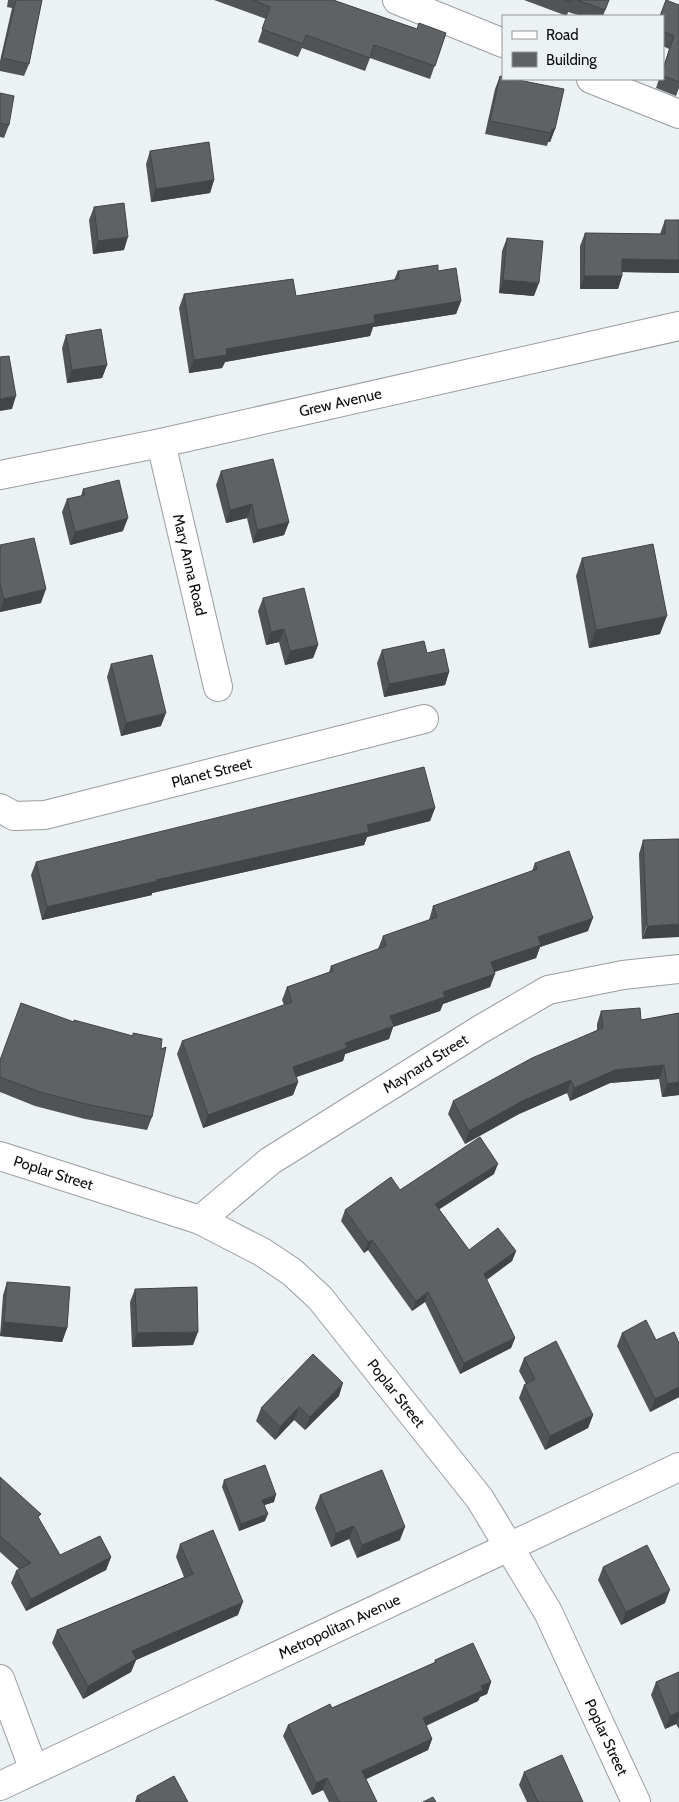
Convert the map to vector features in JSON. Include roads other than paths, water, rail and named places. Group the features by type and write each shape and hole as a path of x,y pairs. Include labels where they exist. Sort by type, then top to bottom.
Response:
{"street":[{"path":"397,0 502,43"},
{"path":"594,80 679,114"},
{"name":"Grew Avenue","path":"0,476 161,443 679,326"},
{"name":"Mary Anna Road","path":"161,443 218,687"},
{"name":"Planet Street","path":"0,808 14,816 45,815 424,720"},
{"name":"Maynard Street","path":"200,1220 270,1161 481,1028 548,990 623,975 679,969"},
{"name":"Poplar Street","path":"0,1156 200,1220 262,1252 292,1272 320,1298 480,1499 548,1612 636,1802"},
{"name":"Metropolitan Avenue","path":"0,1786 679,1466"},
{"path":"0,1679 34,1770"}]}
